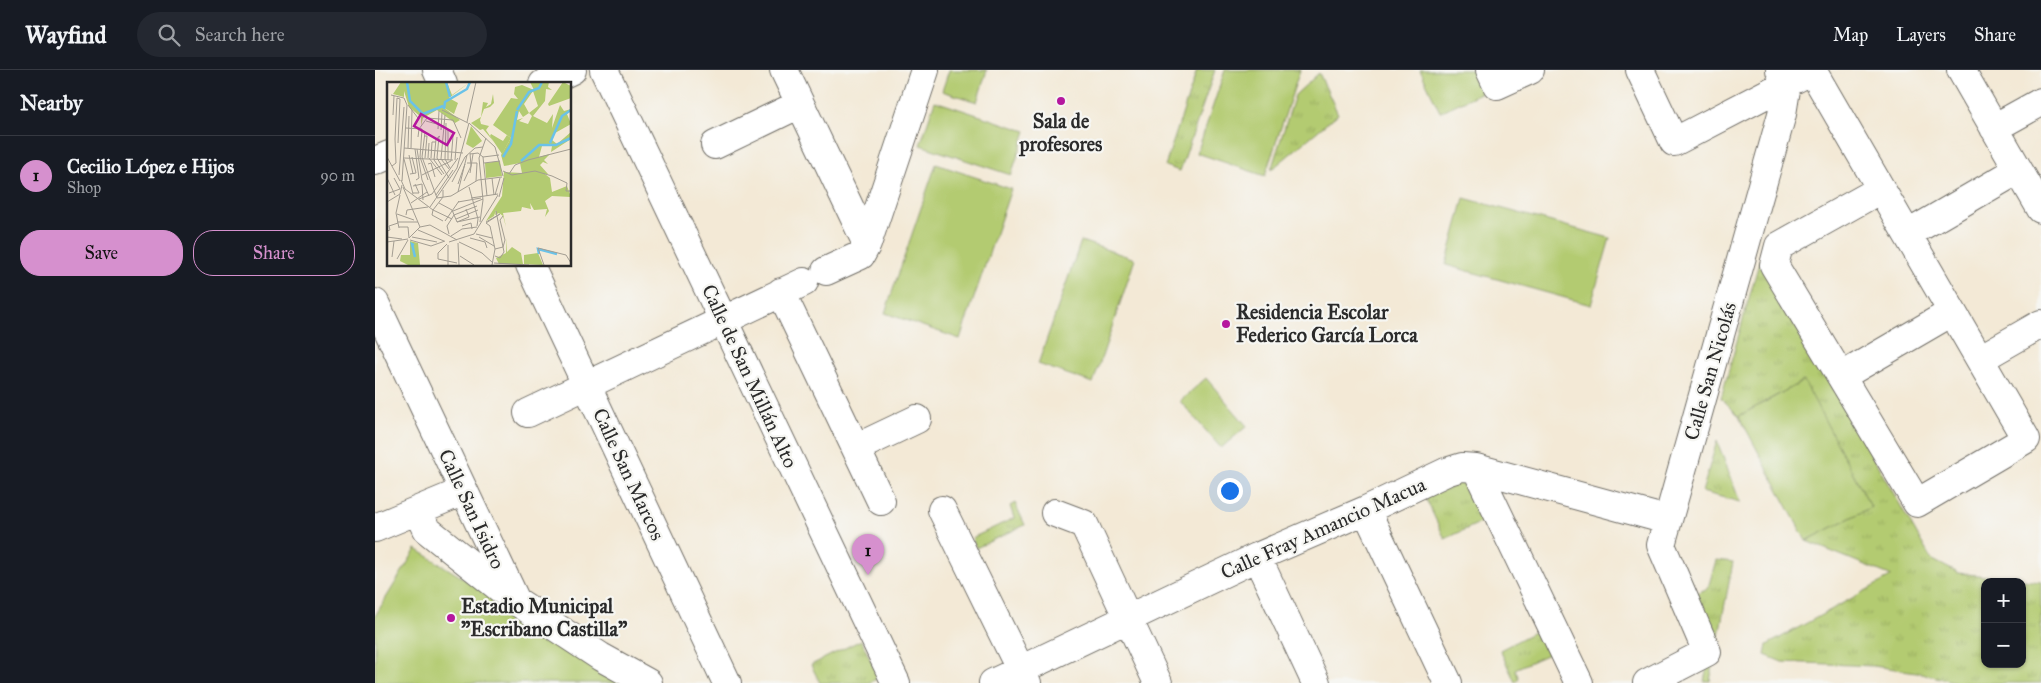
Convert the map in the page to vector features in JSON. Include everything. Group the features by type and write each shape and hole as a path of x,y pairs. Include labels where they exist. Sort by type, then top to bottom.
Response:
{"street":[{"path":"437,70 442,82"},
{"path":"547,82 573,70"},
{"name":"Calle de San Millán Alto","path":"604,70 896,683"},
{"path":"784,70 867,244"},
{"path":"528,413 861,255 867,244 925,70"},
{"path":"1493,78 1530,70"},
{"path":"1639,70 1675,142 1783,77 1812,70 2026,439 1917,503 1774,265 1779,246 1881,189"},
{"path":"1961,70 2041,208"},
{"name":"Calle San Nicolás","path":"1647,683 1707,652 1661,545 1781,114 1783,77"},
{"path":"1994,128 2041,102"},
{"path":"715,145 800,104"},
{"path":"375,161 387,156"},
{"path":"1908,234 2019,170"},
{"name":"Calle San Marcos","path":"530,266 727,683"},
{"path":"804,282 856,448 881,501"},
{"name":"Calle San Isidro","path":"375,303 516,601"},
{"path":"1842,376 1952,312"},
{"path":"1980,359 2041,324"},
{"path":"856,448 917,419"},
{"name":"Calle Fray Amancio Macua","path":"993,683 1024,676 1128,619 1257,557 1367,510 1446,472 1461,468 1476,468 1667,520"},
{"path":"1476,468 1579,683"},
{"path":"375,528 464,491"},
{"path":"942,510 1024,676"},
{"path":"1367,510 1448,683"},
{"path":"418,511 426,529 516,601 601,657 648,683"},
{"path":"1055,513 1085,524 1158,683"},
{"path":"1257,557 1316,683"}],"green space":[{"path":"949,70 987,70 977,102 942,91"},
{"path":"1197,70 1215,70 1180,171 1165,166"},
{"path":"1225,70 1300,70 1265,176 1197,153"},
{"path":"1420,70 1477,70 1487,90 1440,112"},
{"path":"1319,73 1338,114 1271,170 1295,95"},
{"path":"935,101 1026,131 1011,175 920,145"},
{"path":"936,164 1011,189 960,339 885,313"},
{"path":"1464,198 1610,238 1591,305 1446,265"},
{"path":"1081,241 1135,259 1093,383 1038,364"},
{"path":"1760,259 1931,559 1958,573 2004,578 1981,578 1981,668 2026,668 2026,580 2041,582 2041,683 1959,683 1917,672 1873,666 1782,662 1765,655 1767,645 1892,576 1806,541 1871,507 1803,381 1739,416 1721,398"},
{"path":"1206,378 1247,426 1221,448 1180,401"},
{"path":"1804,381 1871,507 1806,541 1739,416"},
{"path":"1717,441 1740,502 1702,492"},
{"path":"1456,482 1471,482 1488,519 1445,539 1425,497"},
{"path":"1015,503 1025,525 976,548 972,538 1014,518 1010,506"},
{"name":"Estadio Municipal \"Escribano Castilla\"","path":"416,549 633,683 375,683 375,616"},
{"path":"1716,560 1733,562 1710,681 1704,681 1711,648 1690,596 1708,588"},
{"path":"1542,628 1553,652 1515,669 1519,679 1515,682 1500,650"},
{"path":"861,640 879,678 868,683 820,683 811,665"}],"place":[{"name":"Sala de profesores","path":"1061,101"},
{"name":"Residencia Escolar Federico García Lorca","path":"1226,324"},
{"name":"Cecilio López e Hijos","path":"868,575"},
{"name":"Estadio Municipal \"Escribano Castilla\"","path":"451,618"}]}
